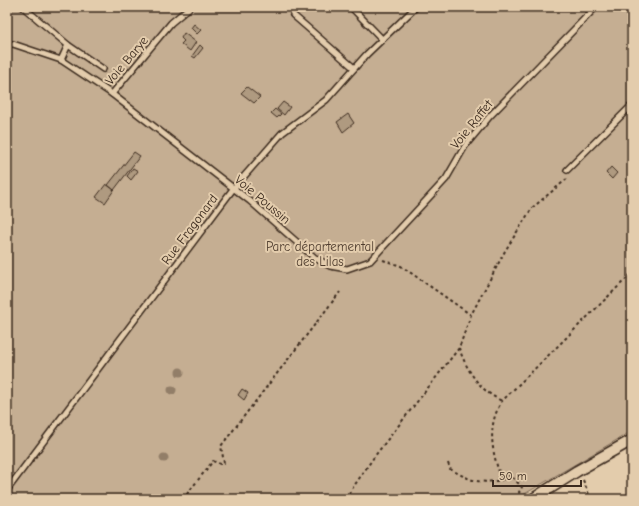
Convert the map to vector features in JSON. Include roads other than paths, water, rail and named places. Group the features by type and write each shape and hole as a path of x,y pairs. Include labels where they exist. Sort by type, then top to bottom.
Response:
{"street":[{"path":"534,499 577,471 632,440"}],"lane":[{"path":"23,7 68,45 103,69"},
{"name":"Voie Barye","path":"7,44 13,44 61,60 112,94 171,23 190,7"},
{"path":"351,7 382,39"},
{"name":"Rue Fragonard","path":"8,487 233,189 282,133 326,100 382,39 416,7"},
{"name":"Voie Raffet","path":"370,261 446,179 465,146 490,116 596,7"},
{"path":"294,15 354,68"},
{"path":"61,60 68,45"},
{"name":"Voie Poussin","path":"112,94 233,189 315,258 325,263 347,269 370,261"},
{"path":"567,170 632,105"}],"park label":[{"name":"Parc départemental des Lilas","path":"320,254"}]}
